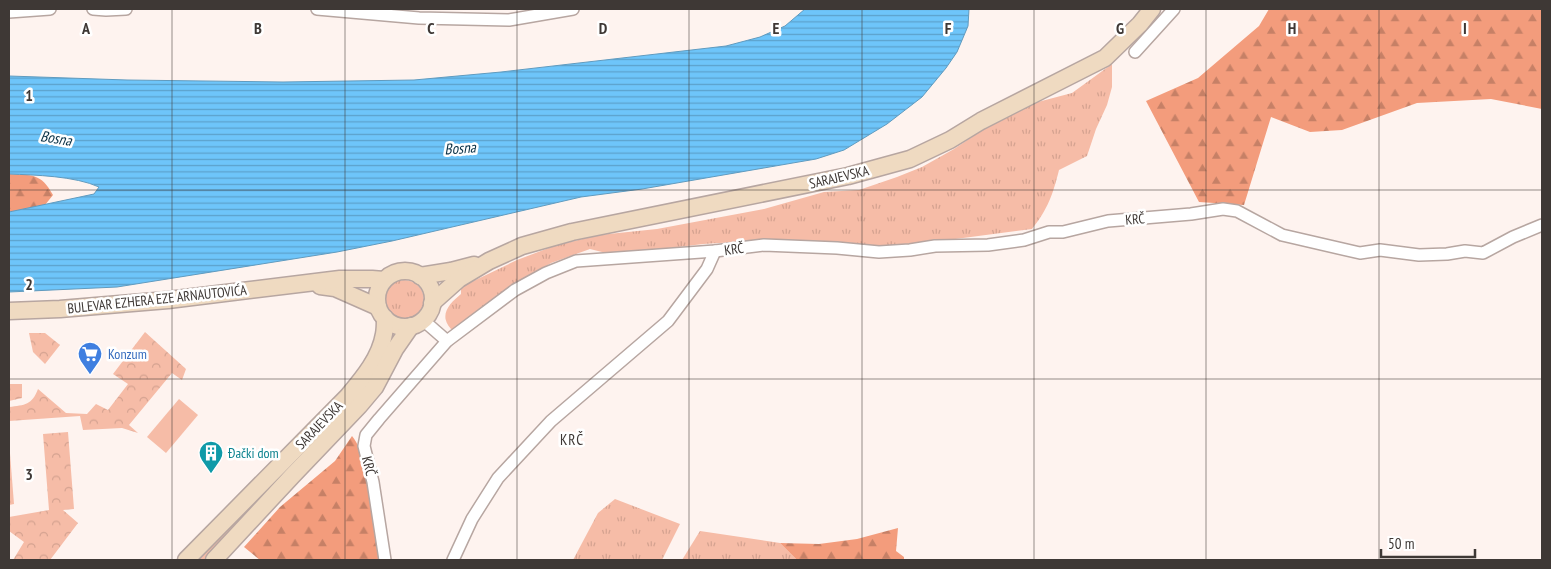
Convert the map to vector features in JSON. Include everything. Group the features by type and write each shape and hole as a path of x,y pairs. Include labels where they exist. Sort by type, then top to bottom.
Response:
{"main road":[{"name":"SARAJEVSKA","path":"432,303 460,279 489,261 522,246 572,232 848,176 910,158 950,140 981,121 1105,58 1140,24 1152,9"},
{"name":"SARAJEVSKA","path":"420,276 489,261"},
{"path":"401,272 414,273 420,276 426,281 432,295 429,313 417,323 396,326 381,313 377,295 381,285 389,276 401,272"},
{"name":"BULEVAR EZHERA EZE ARNAUTOVIĆA","path":"9,311 60,309 168,300 357,278 384,280"},
{"name":"BULEVAR EZHERA EZE ARNAUTOVIĆA","path":"305,283 334,288 381,313"},
{"name":"SARAJEVSKA","path":"186,560 342,403 365,375 376,357 384,334 381,313"},
{"name":"SARAJEVSKA","path":"214,560 376,387 395,349 417,323"}],"street":[{"path":"9,12 50,9"},
{"path":"93,9 126,9"},
{"path":"317,9 419,18 509,20 573,9"},
{"path":"1135,52 1174,9"},
{"name":"KRČ","path":"385,560 373,482 364,446 366,435 447,341 515,290 546,273 576,261 715,251 764,244 879,252 935,246 988,245 1024,240 1049,232 1063,232 1108,221 1191,214 1222,209 1237,211 1282,234 1360,253 1380,250 1419,255 1464,251 1483,253 1513,237 1542,225"},
{"name":"KRČ","path":"453,560 472,519 498,478 551,420 668,320 707,269 715,251"},
{"path":"417,323 447,341"}],"green space":[{"path":"1269,9 1542,9 1542,109 1491,99 1417,103 1342,130 1310,132 1271,117 1244,205 1199,202 1146,101 1198,78 1259,26"},
{"path":"1112,64 1112,87 1087,156 1059,170 1049,201 1032,229 910,245 869,247 766,240 703,244 614,255 590,249 551,263 497,297 455,329 451,329 447,324 447,310 461,294 461,287 517,260 554,246 599,235 657,229 764,209 824,192 859,190 922,167 954,149 1008,113 1034,103 1072,93"},
{"path":"9,174 30,175 40,179 53,195 45,205 9,212"},
{"path":"404,280 418,286 424,300 418,314 404,320 390,314 384,300 390,286"},
{"path":"145,332 186,369 182,380 172,373 129,425 138,433 122,428 83,430 80,416 9,421 9,407 27,403 33,398 38,389 66,413 87,414 96,404 108,410 128,384 113,374"},
{"path":"29,333 45,333 60,345 45,364 33,352"},
{"path":"382,364 206,560 196,560"},
{"path":"9,384 22,384 22,398 9,401"},
{"path":"179,399 198,415 166,453 147,437"},
{"path":"68,432 74,509 63,510 78,523 50,560 13,560 24,542 9,531 9,517 49,510 43,434"},
{"path":"352,436 359,447 369,477 382,560 260,560 244,547 280,507 335,461"},
{"path":"9,441 14,504 9,505"},
{"path":"615,499 680,524 662,560 573,560 598,513"},
{"path":"898,528 896,551 904,557 904,560 797,560 780,543 819,544 857,539"},
{"path":"700,531 780,543 797,560 682,560"}],"water":[{"name":"Bosna","path":"805,9 969,9 968,26 957,52 922,97 887,124 844,150 816,159 642,189 581,197 337,252 117,287 9,292 9,212 94,194 99,187 67,178 9,174 9,76 283,82 414,80 726,46 760,37 785,26"}],"place":[{"name":"Konzum","path":"90,375"},
{"name":"Đački dom","path":"211,474"}],"district":[{"name":"KRČ","path":"572,439"}]}
